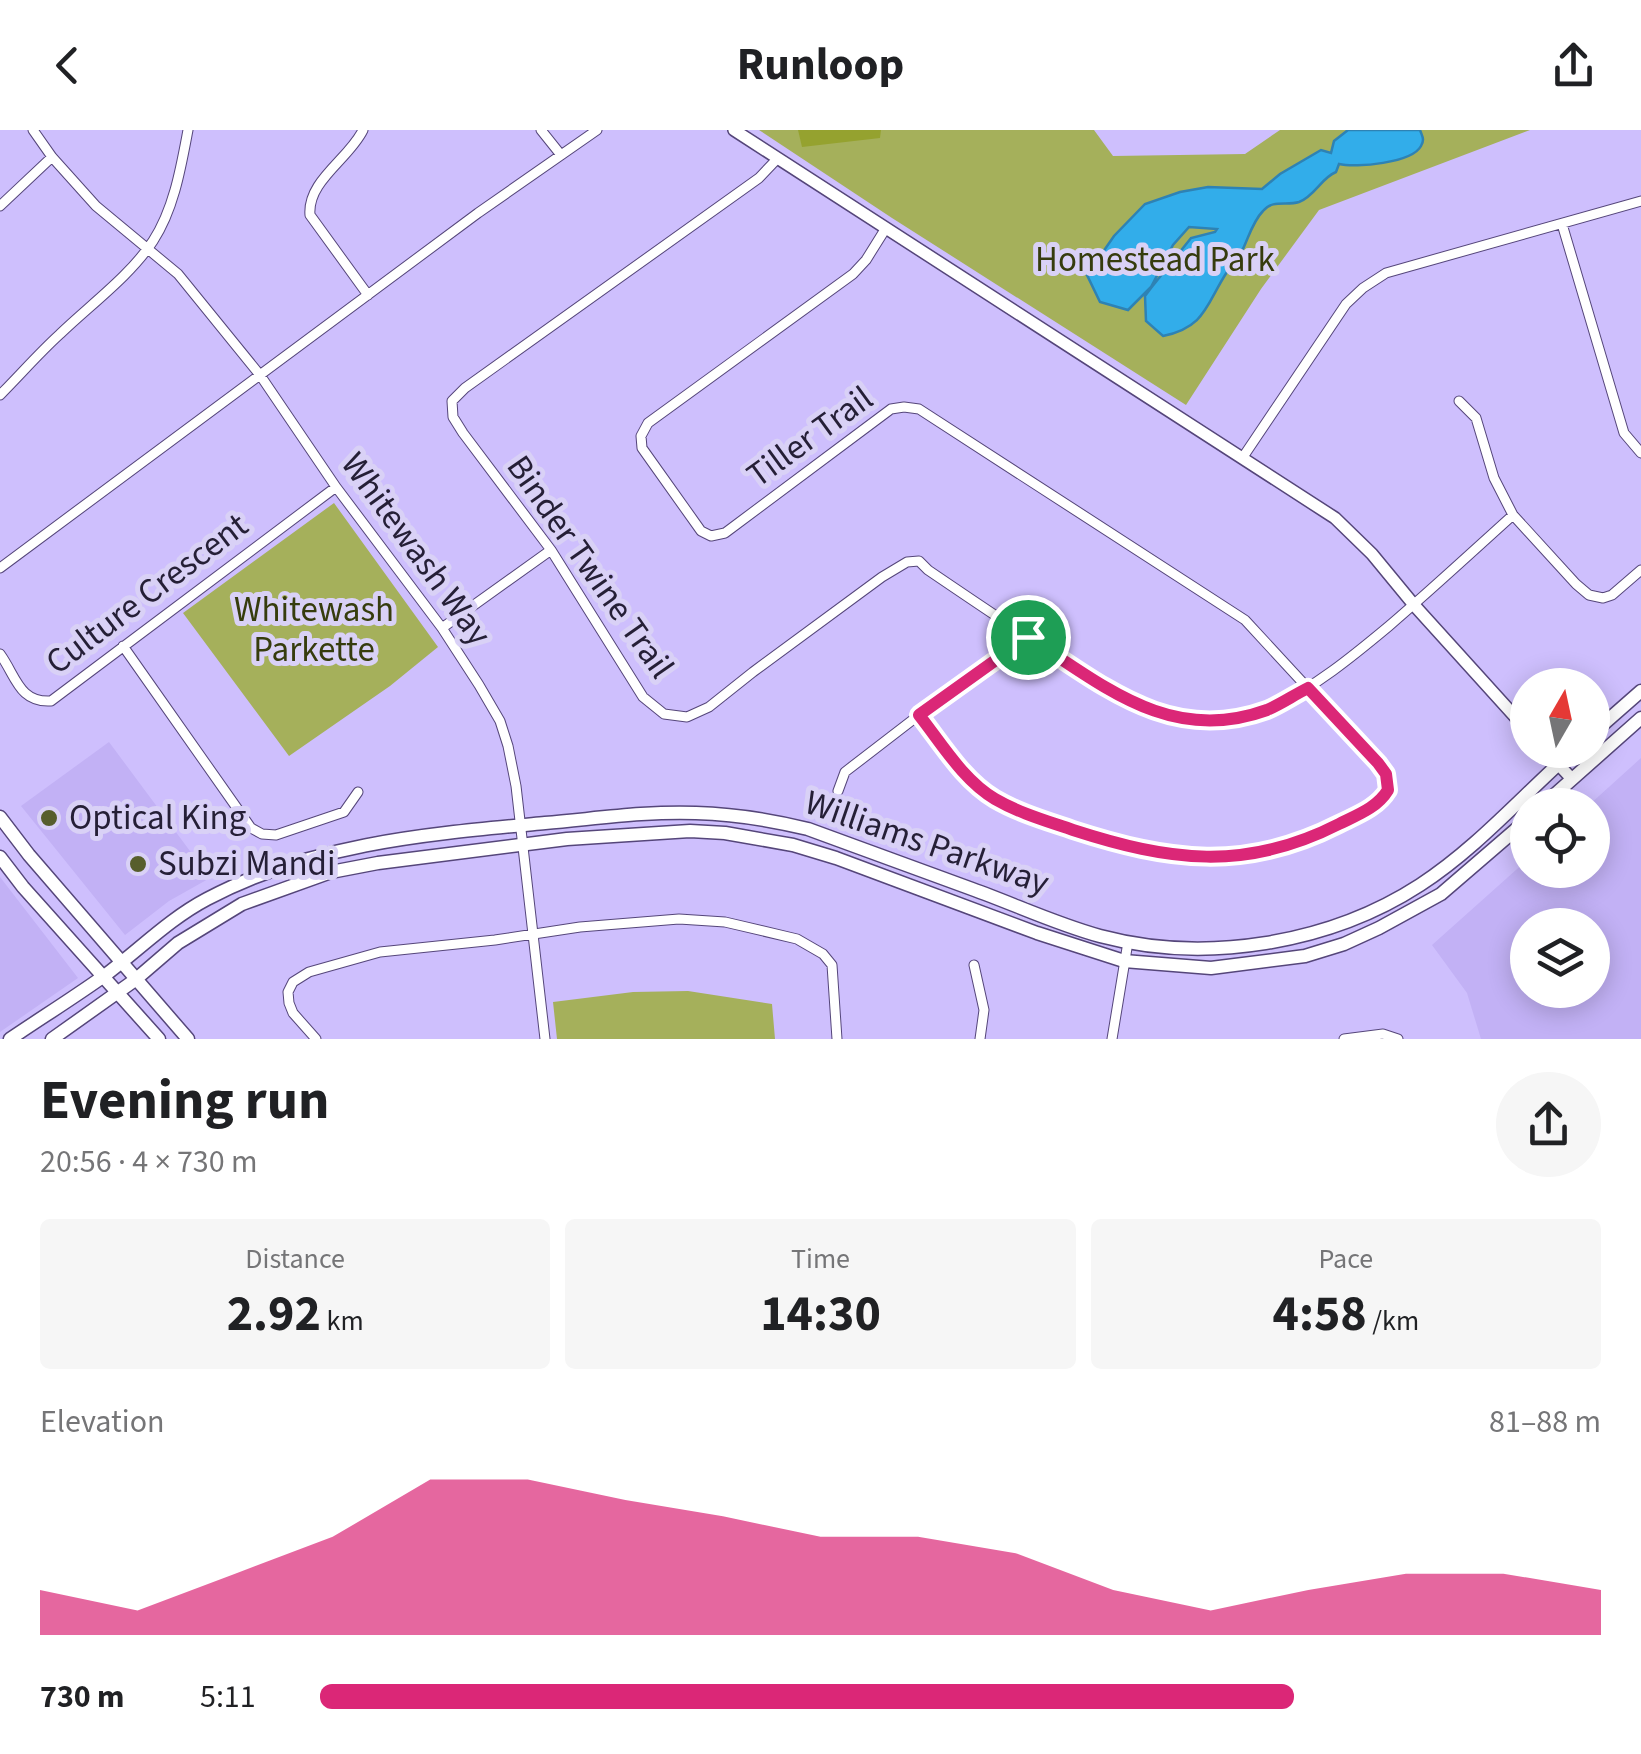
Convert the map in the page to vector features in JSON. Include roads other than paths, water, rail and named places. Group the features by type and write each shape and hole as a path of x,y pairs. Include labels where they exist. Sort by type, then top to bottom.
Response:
{"main road":[{"path":"1610,718 1641,691"},
{"path":"1563,788 1641,718"},
{"name":"Williams Parkway","path":"10,1039 104,976 200,903 286,865 363,844 520,825 691,812 732,815 808,829 1099,936 1203,948 1250,946 1341,924 1418,886 1445,868 1554,768"},
{"path":"0,816 188,1039"},
{"name":"Williams Parkway","path":"52,1039 135,980 178,943 242,904 331,872 378,862 646,832 690,831 760,838 836,858 1124,962 1211,968 1305,956 1344,944 1440,894 1510,834"},
{"path":"0,858 159,1039"}],"street":[{"name":"Whitewash Way","path":"33,130 96,206 178,274 260,375 336,487 442,628 500,722 508,746 520,825 545,1039"},
{"path":"0,395 116,283 152,242 165,218 188,130"},
{"path":"363,130 315,190 309,204 310,216 368,295"},
{"path":"541,130 561,155"},
{"path":"0,568 478,212 597,130"},
{"path":"734,130 1335,518 1372,554 1510,711"},
{"path":"0,206 52,157"},
{"name":"Binder Twine Trail","path":"778,158 759,178 452,401 453,417 463,433 551,550 643,696 664,714 687,718 709,707 882,576 907,562 919,561 1134,705 1173,718 1202,721 1240,717 1268,709 1308,688 1356,654 1513,515"},
{"path":"1243,457 1346,304 1386,273 1641,201"},
{"path":"1562,224 1624,433 1641,453"},
{"name":"Tiller Trail","path":"886,228 853,274 648,423 641,436 642,448 702,531 711,536 725,533 891,409 919,408 1244,620 1378,763 1386,774 1388,790 1378,804 1327,830 1280,847 1222,858 1165,855 1098,838 996,800 972,784 919,715"},
{"path":"1459,401 1476,418 1494,478 1513,515 1576,584 1589,595 1603,598 1641,570"},
{"name":"Culture Crescent","path":"0,654 20,690 32,699 51,701 336,487"},
{"path":"442,628 551,550"},
{"path":"838,791 845,772 1028,637"},
{"path":"122,646 252,828 276,835 344,812 358,792"},
{"path":"1562,768 1572,780"},
{"path":"316,1039 293,1014 288,992 293,982 310,972 380,952 678,919 725,922 797,940 823,954 832,965 837,1039"},
{"path":"1112,1039 1128,942"},
{"path":"974,965 984,1010 980,1039"},
{"path":"1344,1039 1382,1034 1398,1039"}],"water":[{"path":"1348,130 1420,130 1423,141 1407,157 1370,165 1339,164 1336,172 1305,199 1267,207 1203,313 1188,327 1163,336 1146,321 1145,296 1191,238 1217,229 1189,227 1173,245 1151,287 1128,310 1100,302 1087,275 1114,236 1145,204 1208,187 1262,189 1321,150 1331,153 1334,141"}],"place":[{"name":"Optical King","path":"49,818"},
{"name":"Subzi Mandi","path":"138,864"}],"park label":[{"name":"Homestead Park","path":"1155,260"},
{"name":"Whitewash Parkette","path":"314,630"}]}
